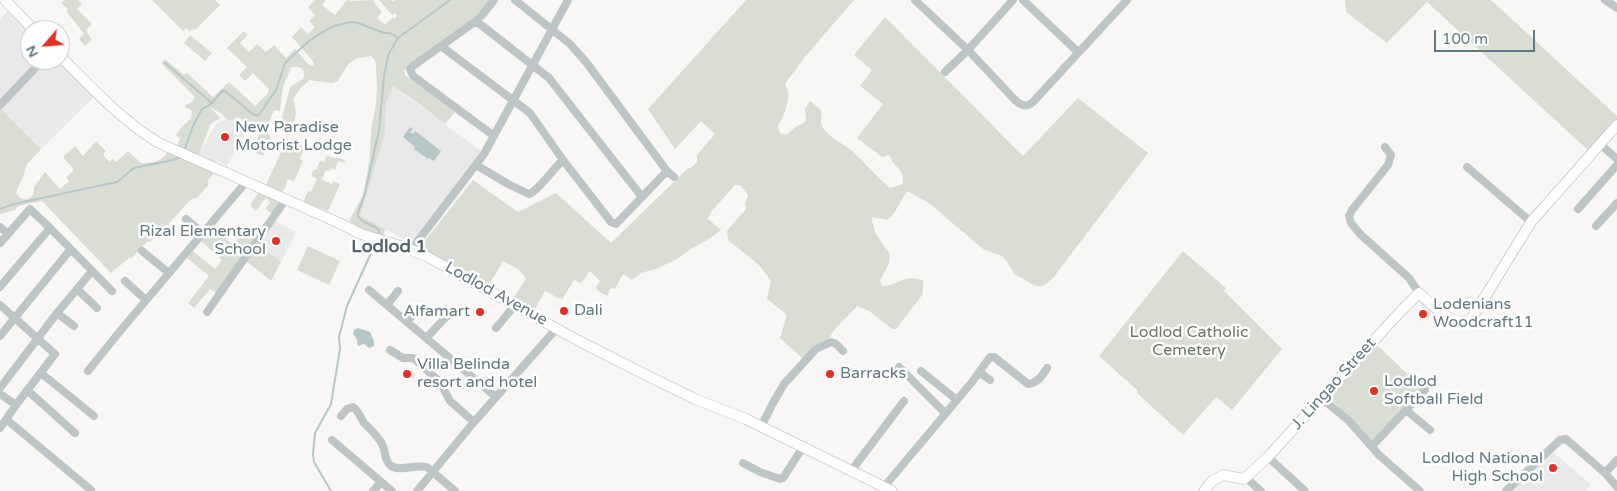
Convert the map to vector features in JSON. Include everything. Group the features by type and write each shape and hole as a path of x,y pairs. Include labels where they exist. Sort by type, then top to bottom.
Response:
{"main road":[{"path":"5,0 24,20"},
{"name":"Lodlod Avenue","path":"70,66 110,106 159,144 355,231 412,250 442,264 646,376 695,399 746,419 803,447 851,471 871,487 888,489"},
{"path":"1419,294 1457,322 1468,321 1477,311 1489,288 1531,222 1617,125"},
{"name":"J. Lingao Street","path":"1246,478 1268,457 1412,299 1419,294"},
{"path":"1204,491 1218,476 1223,474 1240,479 1246,478"}],"street":[{"path":"494,0 476,21 411,68 411,73 494,136"},
{"path":"515,0 570,44 586,62 667,171 674,177"},
{"path":"412,250 476,165 494,136 568,0"},
{"path":"915,0 968,50 1016,101 1026,106 1032,102 1127,0"},
{"path":"945,72 968,50 1013,0"},
{"path":"1023,0 1078,52"},
{"path":"1605,0 1617,8"},
{"path":"476,21 549,78 642,197"},
{"path":"440,46 514,99 530,113 563,160 611,222 616,224 631,211 667,171"},
{"path":"0,105 34,70"},
{"path":"1600,144 1617,159"},
{"path":"1385,147 1391,154 1388,165 1349,216 1351,223 1360,234 1409,278 1419,294"},
{"path":"476,165 529,194 534,192 563,160"},
{"path":"1578,209 1617,165"},
{"path":"1467,167 1531,222"},
{"path":"88,371 246,182"},
{"path":"208,312 286,199"},
{"path":"1596,226 1617,203"},
{"path":"0,243 30,209 112,292"},
{"path":"186,219 203,233"},
{"path":"0,227 8,234"},
{"path":"0,287 50,228"},
{"path":"0,336 70,250"},
{"path":"142,251 169,273"},
{"path":"0,388 57,313 92,271"},
{"path":"125,282 146,300"},
{"path":"77,290 98,308"},
{"path":"369,290 496,397"},
{"path":"387,305 398,291"},
{"path":"0,305 55,354 0,428"},
{"path":"496,328 516,305"},
{"path":"407,322 418,308"},
{"path":"57,313 74,326"},
{"path":"426,338 448,314"},
{"path":"417,491 474,422 557,328"},
{"path":"761,427 779,390 816,349 831,342 843,351"},
{"path":"390,350 403,358 413,358 417,361 440,382 450,401 474,422"},
{"path":"888,489 989,358 994,357 1028,384 1041,377 1047,368"},
{"path":"900,367 945,413"},
{"path":"921,371 957,400"},
{"path":"979,372 990,380"},
{"path":"41,374 94,416"},
{"path":"27,390 75,433"},
{"path":"1372,446 1425,390"},
{"path":"0,394 16,405"},
{"path":"1321,398 1349,421 1410,488 1420,491"},
{"path":"851,471 904,401"},
{"path":"341,416 349,408 355,408 381,443 387,461 392,466 398,468 422,466 432,471 455,491"},
{"path":"1406,410 1430,430"},
{"path":"6,419 91,490"},
{"path":"1506,491 1560,440 1566,439 1605,473 1617,487"},
{"path":"332,440 392,491"},
{"path":"742,463 760,472 780,479 784,478 803,447"},
{"path":"1268,457 1306,491"},
{"path":"1605,473 1617,460"},
{"path":"1246,478 1261,491"},
{"path":"373,491 381,482"}],"shaded area":[{"path":"8,11 20,22 20,70 68,70 95,96 41,149 0,108 0,20"},
{"path":"393,86 481,151 412,243 360,216 385,134 386,103"},
{"name":"New Paradise Motorist Lodge","path":"236,116 250,123 227,166 199,155 216,124 227,119 234,120"},
{"path":"410,127 413,129 410,132 413,134 415,131 441,151 434,161 414,149 415,147 403,137"},
{"name":"Rizal Elementary School","path":"275,221 296,232 281,262 257,246"},
{"path":"358,328 370,332 374,346 369,348 364,344 358,346 353,333"},
{"name":"Lodlod National High School","path":"1553,452 1591,485 1586,491 1508,491"}],"green space":[{"path":"64,0 78,0 82,4 77,9 92,24 86,30 92,40 85,46 79,39 84,34 66,11 68,9 61,3"},
{"path":"152,0 215,0 220,5 196,29 192,29 190,32 186,28 183,31"},
{"path":"315,0 326,0 322,5 335,15 347,0 373,0 382,12 378,19 386,24 393,17 394,19 397,16 395,13 392,15 379,0 391,0 394,2 395,0 490,0 484,7 485,10 404,70 405,75 455,112 445,124 393,86 386,103 385,134 360,216 385,229 383,237 366,231 349,221 364,193 370,155 371,130 377,87 375,60 371,56 358,58 348,64 338,81 332,83 309,80 293,99 296,113 293,126 281,121 290,88 303,79 304,73 300,68 291,68 283,87 280,111 274,110 265,133 271,136 263,156 251,151 260,134 257,126 236,116 234,120 228,120 210,107 221,118 210,125 199,155 177,146 180,138 176,136 179,130 191,118 192,111 185,107 185,105 192,102 195,97 161,63 165,59 184,75 187,73 213,97 229,82 255,106 267,94 269,89 253,73 245,81 239,75 247,67 227,48 244,31 248,35 240,43 249,52 257,44 266,52 274,45 286,58 295,49 309,65 313,66 312,60 292,37 301,27 308,34 315,27 309,21 315,15 308,7"},
{"path":"746,0 854,0 805,57 785,84 788,91 788,99 778,126 780,133 786,135 798,125 801,125 806,120 805,109 810,101 821,110 821,124 826,132 851,150 890,188 903,184 903,178 891,160 890,155 882,157 857,138 883,104 860,86 872,70 854,55 885,17 1023,156 1078,98 1148,153 1056,274 1045,285 1040,286 1036,286 1015,275 1002,256 983,249 929,203 907,191 893,215 887,220 872,217 876,232 890,254 889,264 880,280 882,286 911,278 917,279 923,281 923,294 896,329 892,329 869,311 857,306 830,337 803,359 780,338 787,315 767,299 771,281 759,265 728,240 727,231 746,209 745,204 748,195 740,185 735,185 711,212 708,219 721,230 677,259 656,269 641,273 632,280 623,274 615,289 611,288 607,296 598,291 596,287 600,281 590,271 581,283 574,280 562,300 545,291 534,311 513,299 526,278 519,270 503,261 489,285 420,247 473,180 518,212 556,193 611,243 688,168 691,168 697,162 697,155 715,134 701,121 675,149 648,109"},
{"path":"1345,0 1491,0 1617,116 1617,120 1590,152 1427,2 1387,43 1346,12"},
{"path":"190,35 212,53 205,61 184,43"},
{"path":"0,108 41,149 27,164 16,192 24,200 33,195 34,187 45,172 60,189 69,181 66,177 74,170 63,157 75,146 83,156 96,141 106,151 103,155 110,162 112,159 116,162 128,151 141,163 160,160 168,152 214,173 207,182 209,184 198,197 190,200 150,242 148,241 131,259 129,258 111,273 42,201 18,206 15,210 0,214"},
{"path":"287,139 305,147 300,159 303,161 294,181 287,179 286,187 281,192 266,185"},
{"path":"327,156 343,159 347,163 338,161 335,170 331,168 330,171 326,170 322,180 332,184 333,181 340,184 328,211 303,202 308,191 311,192 317,179 311,176 314,169 316,170 320,161 324,162"},
{"path":"259,192 281,201 274,215 265,209 270,202 266,198 256,211 250,205"},
{"path":"212,227 233,245 247,227 258,235 217,293 210,289 194,308 188,303 209,276 187,258 193,251 215,269 222,260 201,241"},
{"path":"263,237 267,242 263,249 281,262 271,281 246,261"},
{"path":"308,246 340,261 329,285 297,270"},
{"name":"Lodlod Catholic Cemetery","path":"1183,251 1226,288 1224,291 1282,349 1232,410 1216,397 1183,435 1099,356"},
{"name":"Lodlod Softball Field","path":"1374,342 1422,388 1372,443 1325,393"}],"waterway":[{"path":"379,236 379,230 362,221 358,213 364,196 379,131 388,55 398,38 450,0"},
{"path":"184,151 193,126 202,109 211,104 222,91 225,91 254,115 259,115 276,90 285,63 309,41 334,26 350,22 358,23 384,33 390,33 398,38"},
{"path":"165,63 212,103"},
{"path":"0,209 14,204 117,182 134,168 180,157"},
{"path":"331,491 314,462 315,433 331,404 340,349 339,337 347,306 371,253 378,243"}],"place":[{"name":"New Paradise Motorist Lodge","path":"225,137"},
{"name":"Rizal Elementary School","path":"276,241"},
{"name":"Dali","path":"564,311"},
{"name":"Alfamart","path":"480,312"},
{"name":"Lodenians Woodcraft11","path":"1423,314"},
{"name":"Villa Belinda resort and hotel","path":"407,374"},
{"name":"Barracks","path":"830,374"},
{"name":"Lodlod Softball Field","path":"1374,391"},
{"name":"Lodlod National High School","path":"1553,468"}],"district":[{"name":"Lodlod 1","path":"389,247"}]}
